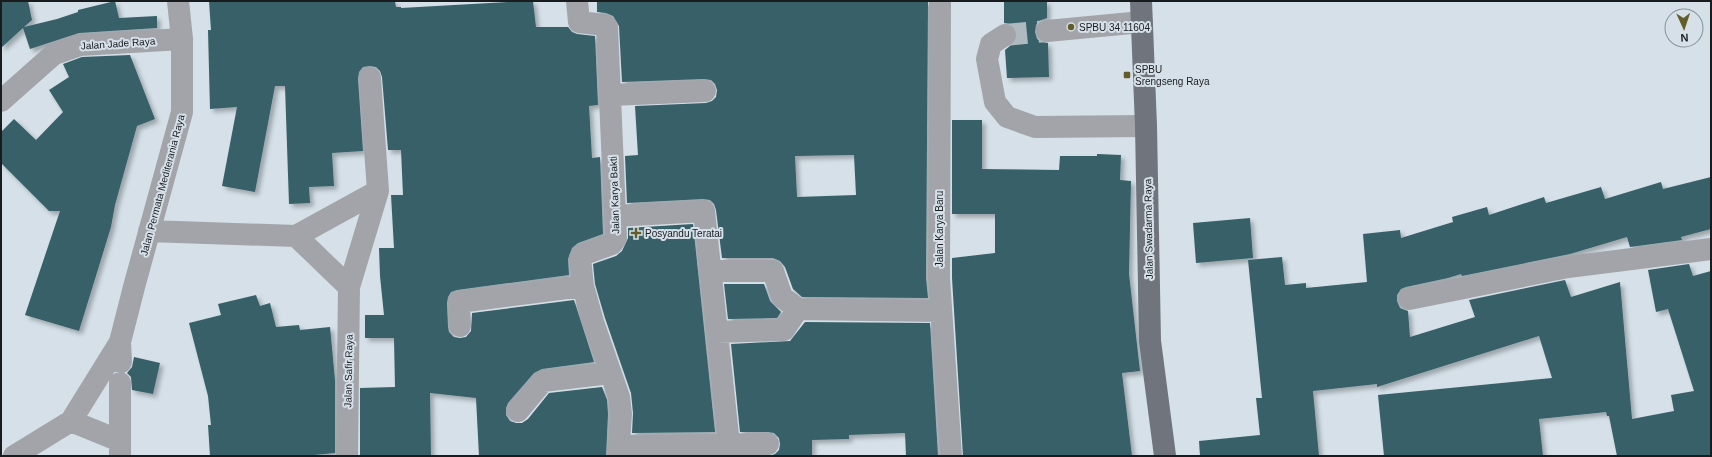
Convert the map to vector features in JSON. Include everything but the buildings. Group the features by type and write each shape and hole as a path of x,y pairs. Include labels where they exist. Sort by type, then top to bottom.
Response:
{"main road":[{"name":"Jalan Swadarma Raya","path":"1142,12 1146,126 1150,341 1165,456"}],"street":[{"name":"Jalan Permata Mediterania Raya","path":"71,421 120,448 120,362 150,231 182,112 182,39 178,1"},
{"name":"Jalan Karya Bakti","path":"577,1 579,22 605,25 607,27 616,238 612,244 581,256 583,286 592,322 619,397 621,414 618,451"},
{"name":"Jalan Karya Baru","path":"940,1 939,270 951,456"},
{"path":"1047,31 1142,12"},
{"path":"1005,35 991,44 987,59 995,102 1007,117 1035,127 1146,126"},
{"name":"Jalan Jade Raya","path":"1,101 54,54 80,45 182,39"},
{"name":"Jalan Safir Raya","path":"347,456 349,287 378,191 370,78"},
{"path":"611,95 705,91"},
{"path":"150,231 296,236 378,191"},
{"path":"615,216 704,211 729,445"},
{"path":"296,236 349,287"},
{"path":"1409,299 1568,266 1711,249"},
{"path":"710,271 773,271 782,297 798,309 942,311"},
{"path":"460,326 459,302 583,286"},
{"path":"717,332 784,330 798,309"},
{"name":"Jalan Permata Mediterania Raya","path":"14,456 71,421 120,362"},
{"path":"518,412 543,381 610,373"},
{"path":"618,451 768,444"}],"tunnel":[{"path":"1005,35 1047,31"}],"place":[{"name":"SPBU 34 11604","path":"1071,27"},
{"name":"SPBU Srengseng Raya","path":"1127,75"},
{"name":"Posyandu Teratai","path":"636,233"}]}
